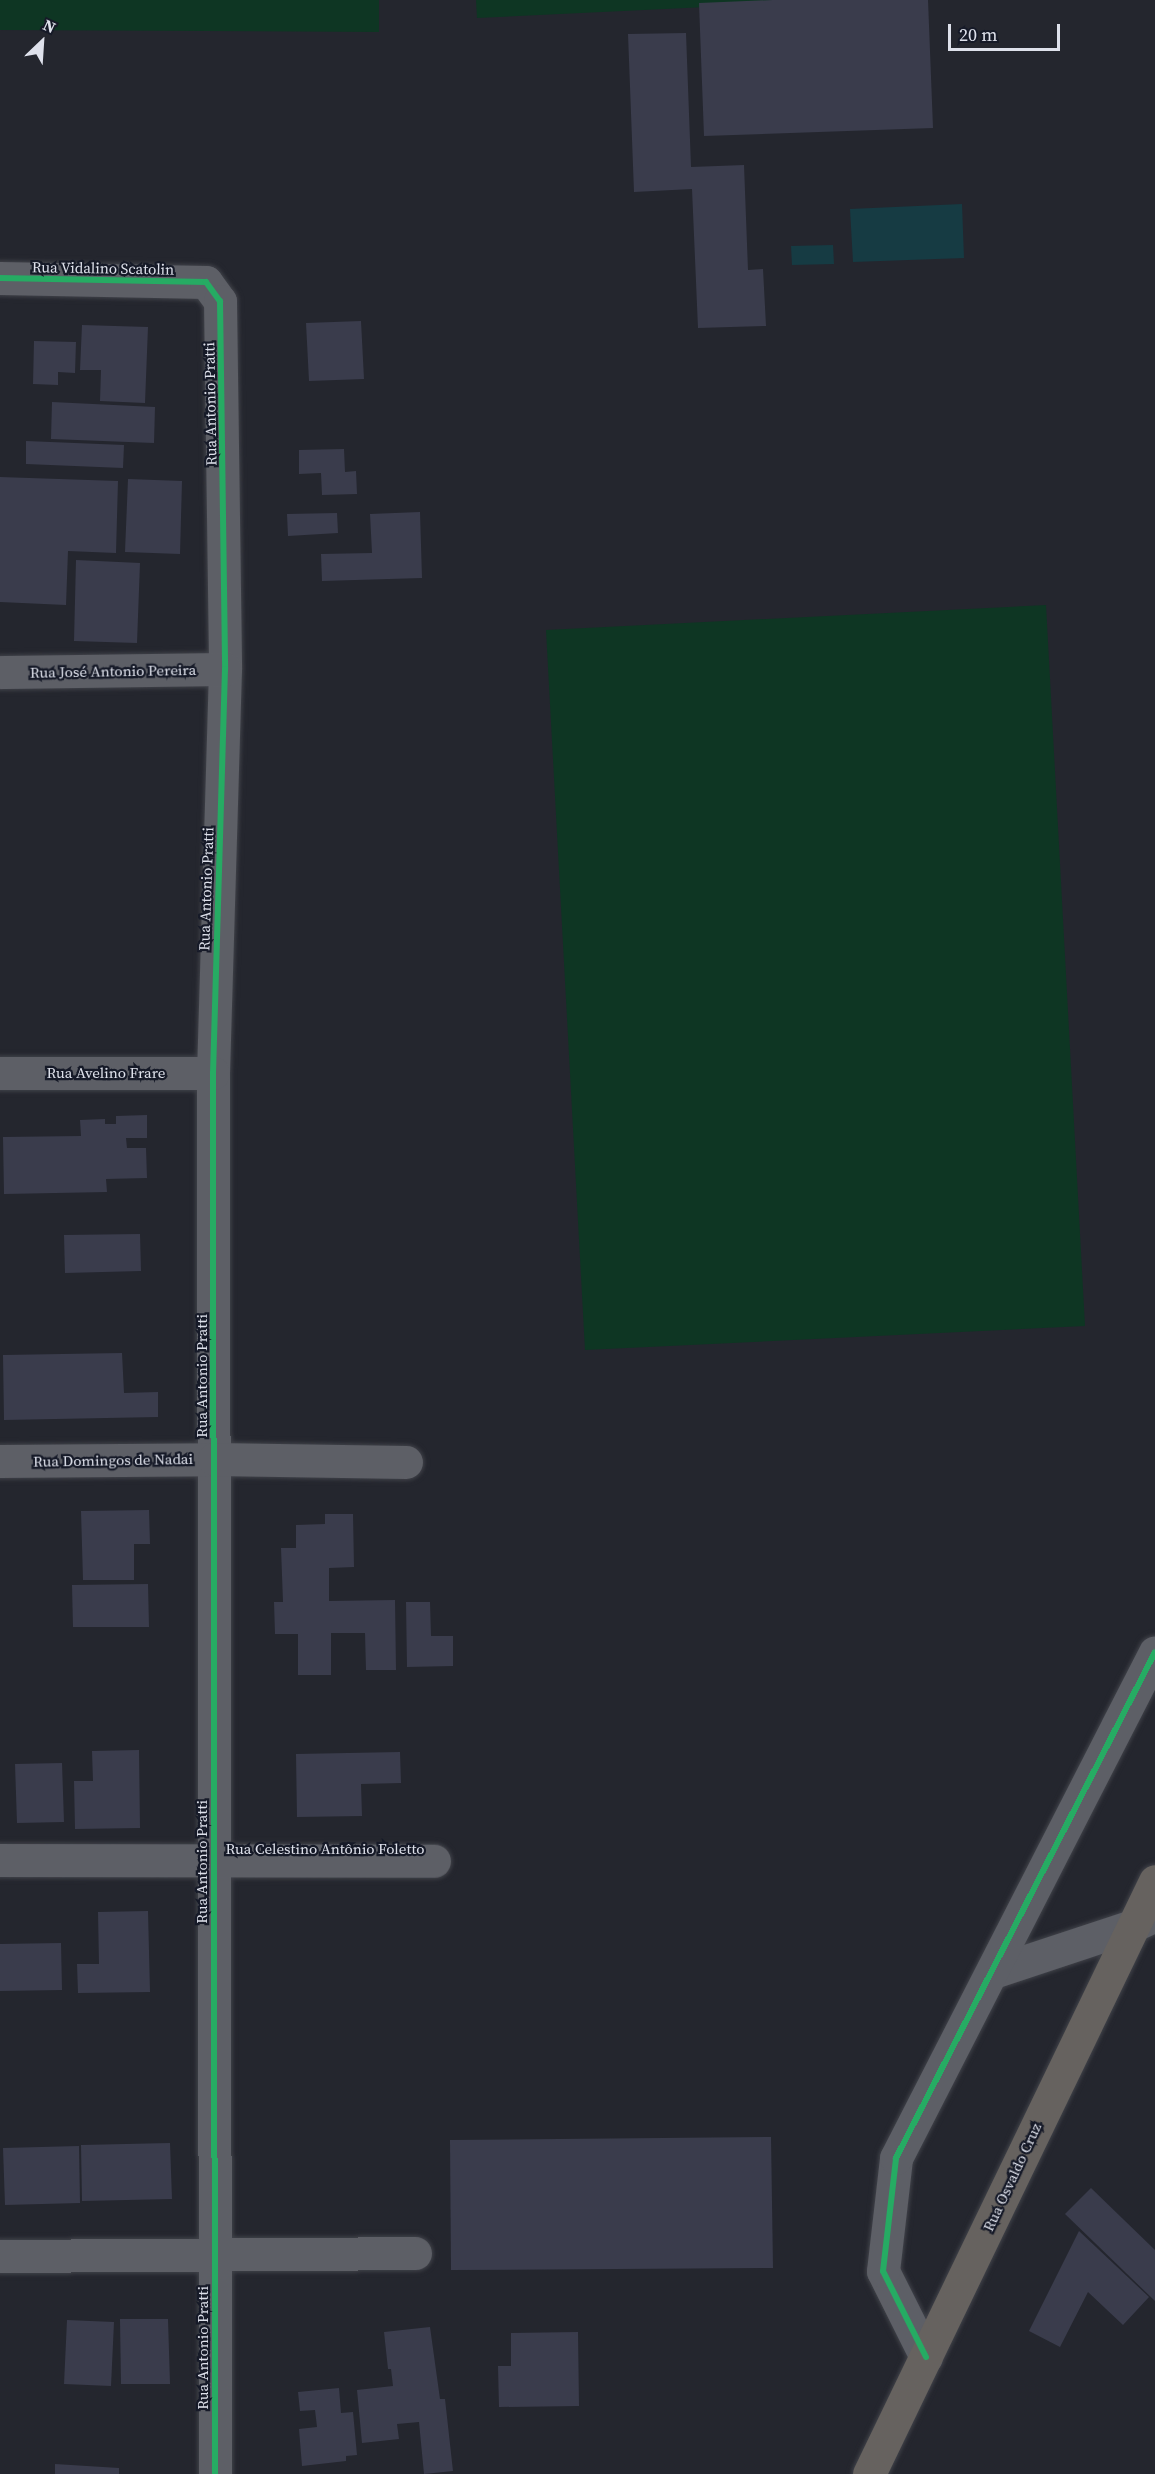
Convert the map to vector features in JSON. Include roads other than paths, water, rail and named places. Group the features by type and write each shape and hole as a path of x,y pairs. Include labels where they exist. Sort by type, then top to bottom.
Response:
{"highway":[{"name":"Rua Osvaldo Cruz","path":"869,2474 1143,1921 1155,1881"}],"street":[{"name":"Rua Vidalino Scatolin","path":"0,278 206,282"},
{"name":"Rua Antonio Pratti","path":"206,282 220,301 225,669 213,1072 215,2474"},
{"name":"Rua José Antonio Pereira","path":"0,672 225,669"},
{"name":"Rua Avelino Frare","path":"0,1073 213,1072"},
{"name":"Rua Domingos de Nadai","path":"0,1461 214,1459 406,1462"},
{"path":"926,2357 883,2271 896,2158 1155,1652"},
{"name":"Rua Celestino Antônio Foletto","path":"0,1860 434,1861"},
{"path":"993,1972 1143,1921"},
{"path":"0,2256 415,2253"}],"water":[{"path":"962,204 964,258 853,262 850,209"},
{"path":"833,245 834,264 792,265 791,246"}]}
